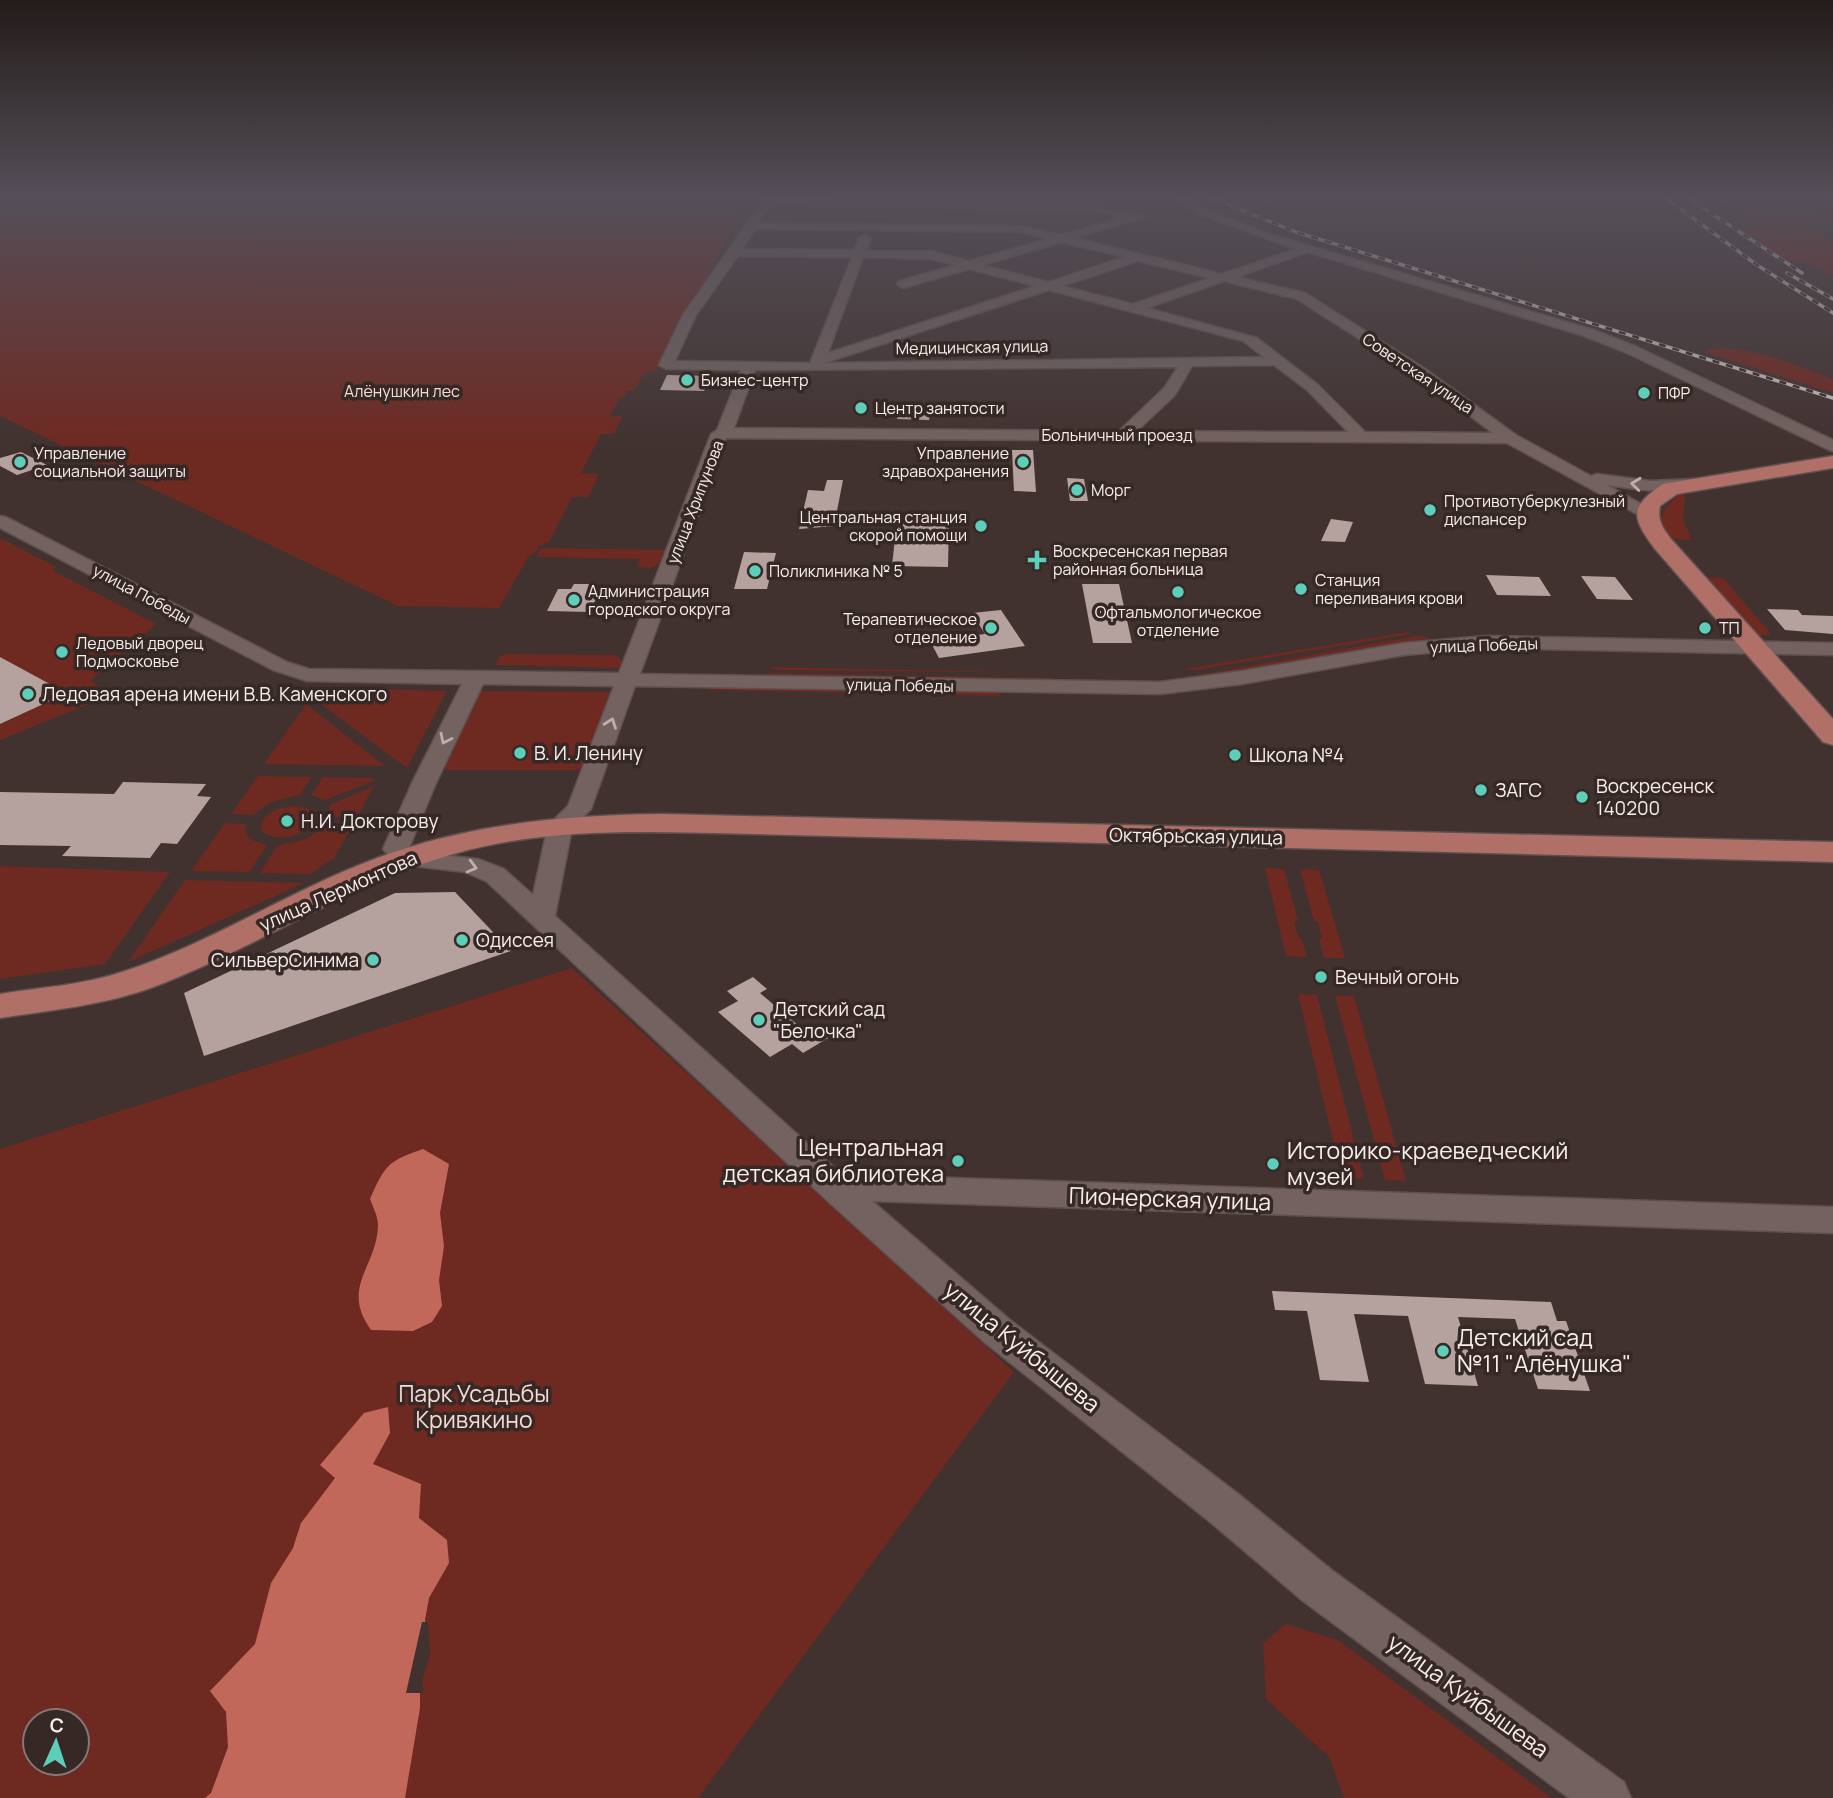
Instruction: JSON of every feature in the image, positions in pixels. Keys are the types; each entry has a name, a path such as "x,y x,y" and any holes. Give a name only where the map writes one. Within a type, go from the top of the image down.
{"main road":[{"path":"1646,514 1650,503 1662,493 1692,484 1833,462"},
{"name":"Советская улица","path":"1646,514 1656,534 1833,736"},
{"name":"Октябрьская улица","path":"560,825 698,824 1833,852"},
{"name":"улица Лермонтова","path":"0,1006 106,990 150,976 405,859 467,840 560,825"}],"street":[{"path":"666,365 690,315 716,280"},
{"path":"816,364 849,280"},
{"path":"903,284 917,280"},
{"path":"1028,280 1248,338 1266,348 1277,360 1313,385 1361,437"},
{"path":"816,364 1065,280"},
{"path":"1105,317 1215,280"},
{"name":"Советская улица","path":"1236,280 1301,296 1419,370 1510,438 1646,514"},
{"path":"1411,280 1589,333 1632,350 1833,446"},
{"name":"Медицинская улица","path":"666,365 1277,360"},
{"path":"1124,435 1174,386 1182,376 1186,362"},
{"name":"улица Хрипунова","path":"560,825 579,809 719,434 724,433 750,366"},
{"name":"Больничный проезд","path":"724,433 1510,438"},
{"name":"Советская улица","path":"1580,475 1634,485 1692,484"},
{"name":"улица Победы","path":"0,521 296,673 320,676 1160,688 1222,682 1445,644 1486,642 1833,649"},
{"path":"405,859 396,849 424,783 475,678"},
{"path":"541,920 560,825"},
{"name":"улица Куйбышева","path":"405,859 452,862 480,868 495,875 844,1196 996,1331 1223,1507 1318,1586 1608,1798"},
{"name":"Пионерская улица","path":"844,1196 862,1188 1833,1220"}],"green space":[{"name":"Алёнушкин лес","path":"0,280 705,280 657,371 644,373 634,391 628,391 619,399 610,416 623,416 614,434 601,434 581,473 599,474 588,497 572,497 549,542 539,546 536,552 528,557 499,608 398,606 0,416 0,377 3,376 0,375"},
{"path":"1711,349 1743,350 1789,362 1833,379 1833,393 1704,352"},
{"path":"1679,493 1685,496 1683,519 1692,540 1670,539 1660,523 1664,511"},
{"name":"Ледовый дворец Подмосковье","path":"0,538 56,567 52,570 156,624 91,680 98,687 91,703 0,740"},
{"path":"541,548 665,550 659,564 652,568 637,567 640,559 536,557"},
{"path":"1705,577 1723,578 1772,635 1753,635"},
{"path":"1408,632 1411,634 1196,670 1184,669"},
{"path":"1418,636 1432,638 1215,676 1198,675"},
{"path":"616,655 623,662 621,668 495,665 500,656"},
{"path":"766,667 1061,673 778,670"},
{"path":"765,675 1051,678 1053,680"},
{"path":"317,687 447,691 407,768 310,696"},
{"path":"715,687 994,691 1001,696 708,690"},
{"path":"480,691 613,692 589,759 581,770 443,770"},
{"path":"306,704 385,766 264,764"},
{"path":"258,776 312,777 300,795 271,802 253,815 231,814"},
{"path":"323,777 372,778 374,781 325,800 311,795"},
{"path":"374,786 357,817 331,817 329,805"},
{"path":"292,806 315,810 317,820 306,830 290,837 275,837 261,830 263,819 267,815"},
{"path":"225,823 247,824 245,830 249,839 267,845 249,872 191,871"},
{"path":"325,827 351,828 334,858 310,874 260,873 277,846 306,839"},
{"path":"0,866 170,872 105,964 0,979"},
{"path":"1265,868 1284,869 1298,921 1294,922 1307,957 1286,956"},
{"path":"1300,869 1319,870 1345,958 1324,958 1318,922 1314,921"},
{"path":"185,880 304,883 128,962"},
{"name":"Парк Усадьбы Кривякино","path":"572,968 1014,1372 698,1798 0,1798 0,1149"},
{"path":"1298,994 1317,995 1364,1179 1342,1178"},
{"path":"1335,996 1354,996 1406,1181 1385,1180"},
{"path":"1286,1624 1338,1640 1552,1798 1344,1798 1329,1757 1266,1699 1263,1643"}],"shaded area":[{"path":"423,1149 449,1164 440,1213 444,1246 439,1280 442,1306 432,1322 413,1331 371,1330 362,1315 359,1301 362,1277 376,1240 378,1225 370,1199 389,1166 402,1157"},
{"path":"388,1407 390,1433 373,1464 421,1484 419,1518 447,1540 449,1563 429,1598 425,1620 426,1656 420,1677 420,1708 405,1798 205,1798 211,1793 228,1747 226,1712 210,1691 255,1644 271,1583 293,1548 301,1523 335,1478 320,1465 364,1413"}],"pier":[{"path":"422,1622 428,1622 430,1656 423,1677 423,1693 406,1693"}],"building":[{"name":"Бизнес-центр","path":"667,375 711,376 704,391 660,390"},
{"path":"899,404 931,404 929,420 897,419"},
{"path":"1012,450 1033,450 1036,492 1014,491"},
{"name":"Управление социальной защиты","path":"21,452 47,465 17,475 0,466 0,458"},
{"name":"Морг","path":"1067,478 1084,479 1088,501 1070,501"},
{"path":"827,480 843,480 834,526 799,529 808,490 824,491"},
{"path":"897,519 949,520 948,567 892,566"},
{"path":"1331,519 1353,522 1345,542 1321,541"},
{"name":"Поликлиника № 5","path":"744,552 776,553 767,589 734,589"},
{"path":"1486,575 1539,577 1551,596 1497,595"},
{"path":"1581,576 1615,577 1633,600 1597,599"},
{"name":"Администрация городского округа","path":"574,584 591,584 588,590 600,590 590,612 547,611 558,589 571,589"},
{"path":"1082,584 1119,584 1132,643 1093,643"},
{"path":"1767,609 1798,610 1802,615 1833,616 1833,634 1785,630"},
{"name":"Терапевтическое отделение","path":"1001,610 1025,646 939,658 930,641 985,634 972,613"},
{"name":"Ледовая арена имени В.В. Каменского","path":"0,657 59,689 52,700 0,724"},
{"path":"123,782 206,784 197,796 211,797 177,844 161,843 150,858 62,856 71,846 0,845 0,792 114,794"},
{"path":"455,892 511,951 204,1056 184,993 395,893"},
{"name":"Детский сад \"Белочка\"","path":"753,977 767,989 760,993 806,1032 814,1027 828,1038 803,1053 792,1044 770,1057 718,1012 738,1001 727,991"},
{"name":"Детский сад №11 \"Алёнушка\"","path":"1272,1291 1551,1302 1557,1321 1566,1321 1590,1391 1538,1389 1515,1319 1458,1317 1478,1386 1425,1384 1408,1316 1354,1314 1369,1382 1320,1380 1307,1311 1275,1310"}],"railway":[{"path":"1451,280 1833,398"},
{"path":"1781,280 1833,313"},
{"path":"1799,280 1833,299"}],"place":[{"name":"Бизнес-центр","path":"687,380"},
{"name":"ПФР","path":"1644,393"},
{"name":"Центр занятости","path":"861,408"},
{"name":"Управление социальной защиты","path":"20,462"},
{"name":"Управление здравохранения","path":"1023,462"},
{"name":"Морг","path":"1077,490"},
{"name":"Противотуберкулезный диспансер","path":"1430,510"},
{"name":"Центральная станция скорой помощи","path":"981,526"},
{"name":"Воскресенская первая районная больница","path":"1037,560"},
{"name":"Поликлиника № 5","path":"755,571"},
{"name":"Станция переливания крови","path":"1301,589"},
{"name":"Офтальмологическое отделение","path":"1178,592"},
{"name":"Администрация городского округа","path":"574,600"},
{"name":"Терапевтическое отделение","path":"991,628"},
{"name":"ТП","path":"1705,628"},
{"name":"Ледовый дворец Подмосковье","path":"62,652"},
{"name":"Ледовая арена имени В.В. Каменского","path":"28,694"},
{"name":"В. И. Ленину","path":"520,753"},
{"name":"Школа №4","path":"1235,755"},
{"name":"ЗАГС","path":"1481,790"},
{"name":"Воскресенск 140200","path":"1582,797"},
{"name":"Н.И. Докторову","path":"287,821"},
{"name":"Одиссея","path":"462,940"},
{"name":"СильверСинима","path":"373,960"},
{"name":"Вечный огонь","path":"1321,977"},
{"name":"Детский сад \"Белочка\"","path":"759,1020"},
{"name":"Центральная детская библиотека","path":"958,1161"},
{"name":"Историко-краеведческий музей","path":"1273,1164"},
{"name":"Детский сад №11 \"Алёнушка\"","path":"1443,1351"}]}
